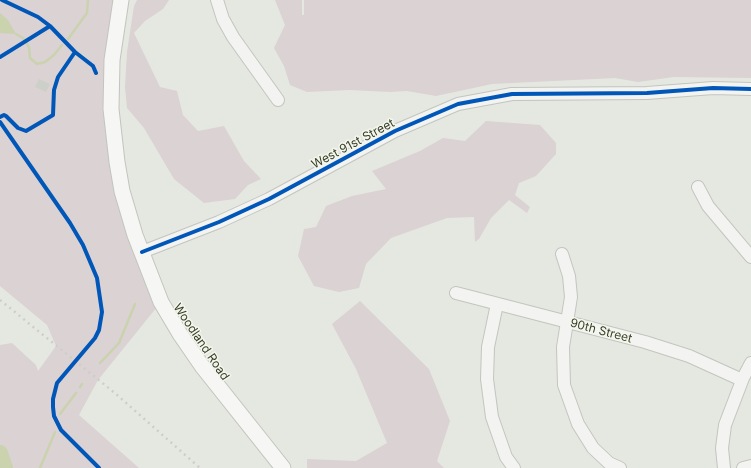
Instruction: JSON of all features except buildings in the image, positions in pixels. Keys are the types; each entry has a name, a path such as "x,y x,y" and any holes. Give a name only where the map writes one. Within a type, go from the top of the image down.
{"main road":[{"name":"Woodland Road","path":"121,0 112,60 111,109 113,136 122,191 142,252 161,302 180,334 207,372 283,468"}],"street":[{"path":"217,0 223,19 233,37 278,100"},
{"name":"West 91st Street","path":"142,252 219,222 269,199 396,131 458,104 512,94 647,94 713,88 751,89"},
{"path":"698,188 708,206 751,257"},
{"path":"562,254 569,276 571,297 563,347 564,385 578,424 593,448 609,463 620,468"},
{"name":"90th Street","path":"456,293 689,356 742,380"},
{"path":"497,304 488,347 487,379 492,417 506,457 514,468"},
{"path":"724,468 722,448 725,425 742,380 751,363"},
{"path":"743,468 751,466"}],"shaded area":[{"path":"0,0 121,0 113,136 161,302 98,380 79,415 139,468 5,468 0,453 0,345 12,343 36,365 38,371 56,346 47,325 0,286"},
{"path":"137,0 169,0 163,9 145,21 134,33 160,87 177,91 183,115 198,131 224,126 244,161 261,179 248,185 235,199 204,203 174,179 144,128 127,108 125,87 127,52 134,6"},
{"path":"275,0 302,0 302,15 304,15 304,0 751,0 751,78 674,77 638,82 615,78 492,84 436,96 407,91 390,92 349,90 307,92 290,85 284,66 274,48 285,25"},
{"path":"0,13 8,20 16,34 0,33"},
{"path":"486,121 540,125 556,143 556,154 536,176 519,183 515,195 530,207 527,213 509,200 491,218 479,239 475,242 474,217 447,218 391,238 366,264 359,288 339,292 314,286 298,256 304,229 316,227 326,206 352,196 386,189 372,171 420,151 443,138 465,141"},
{"path":"360,301 429,369 450,421 437,461 444,468 307,468 307,459 356,461 387,443 356,369 332,324"}],"waterway":[{"path":"68,39 87,13 88,0"},
{"path":"16,34 23,38 29,47 30,58 37,64 45,62 54,55 62,45"},
{"path":"100,363 119,343 135,304"},
{"path":"60,414 76,393"},
{"path":"40,468 55,432"},
{"path":"0,453 5,468"}],"railway":[{"path":"0,300 116,394 200,468"}],"cycle path":[{"path":"2,0 38,17 50,26 75,52 93,66 96,73"},
{"path":"0,57 50,26"},
{"path":"0,117 4,115 6,116 18,128 26,131 53,115 54,90 58,77 75,52"},
{"path":"142,252 219,222 269,199 395,131 458,104 512,94 647,93 713,88 751,89"},
{"path":"0,122 70,223 83,245 97,278 102,312 99,330 95,338 57,383 53,399 53,407 54,416 61,430 99,468"}]}
